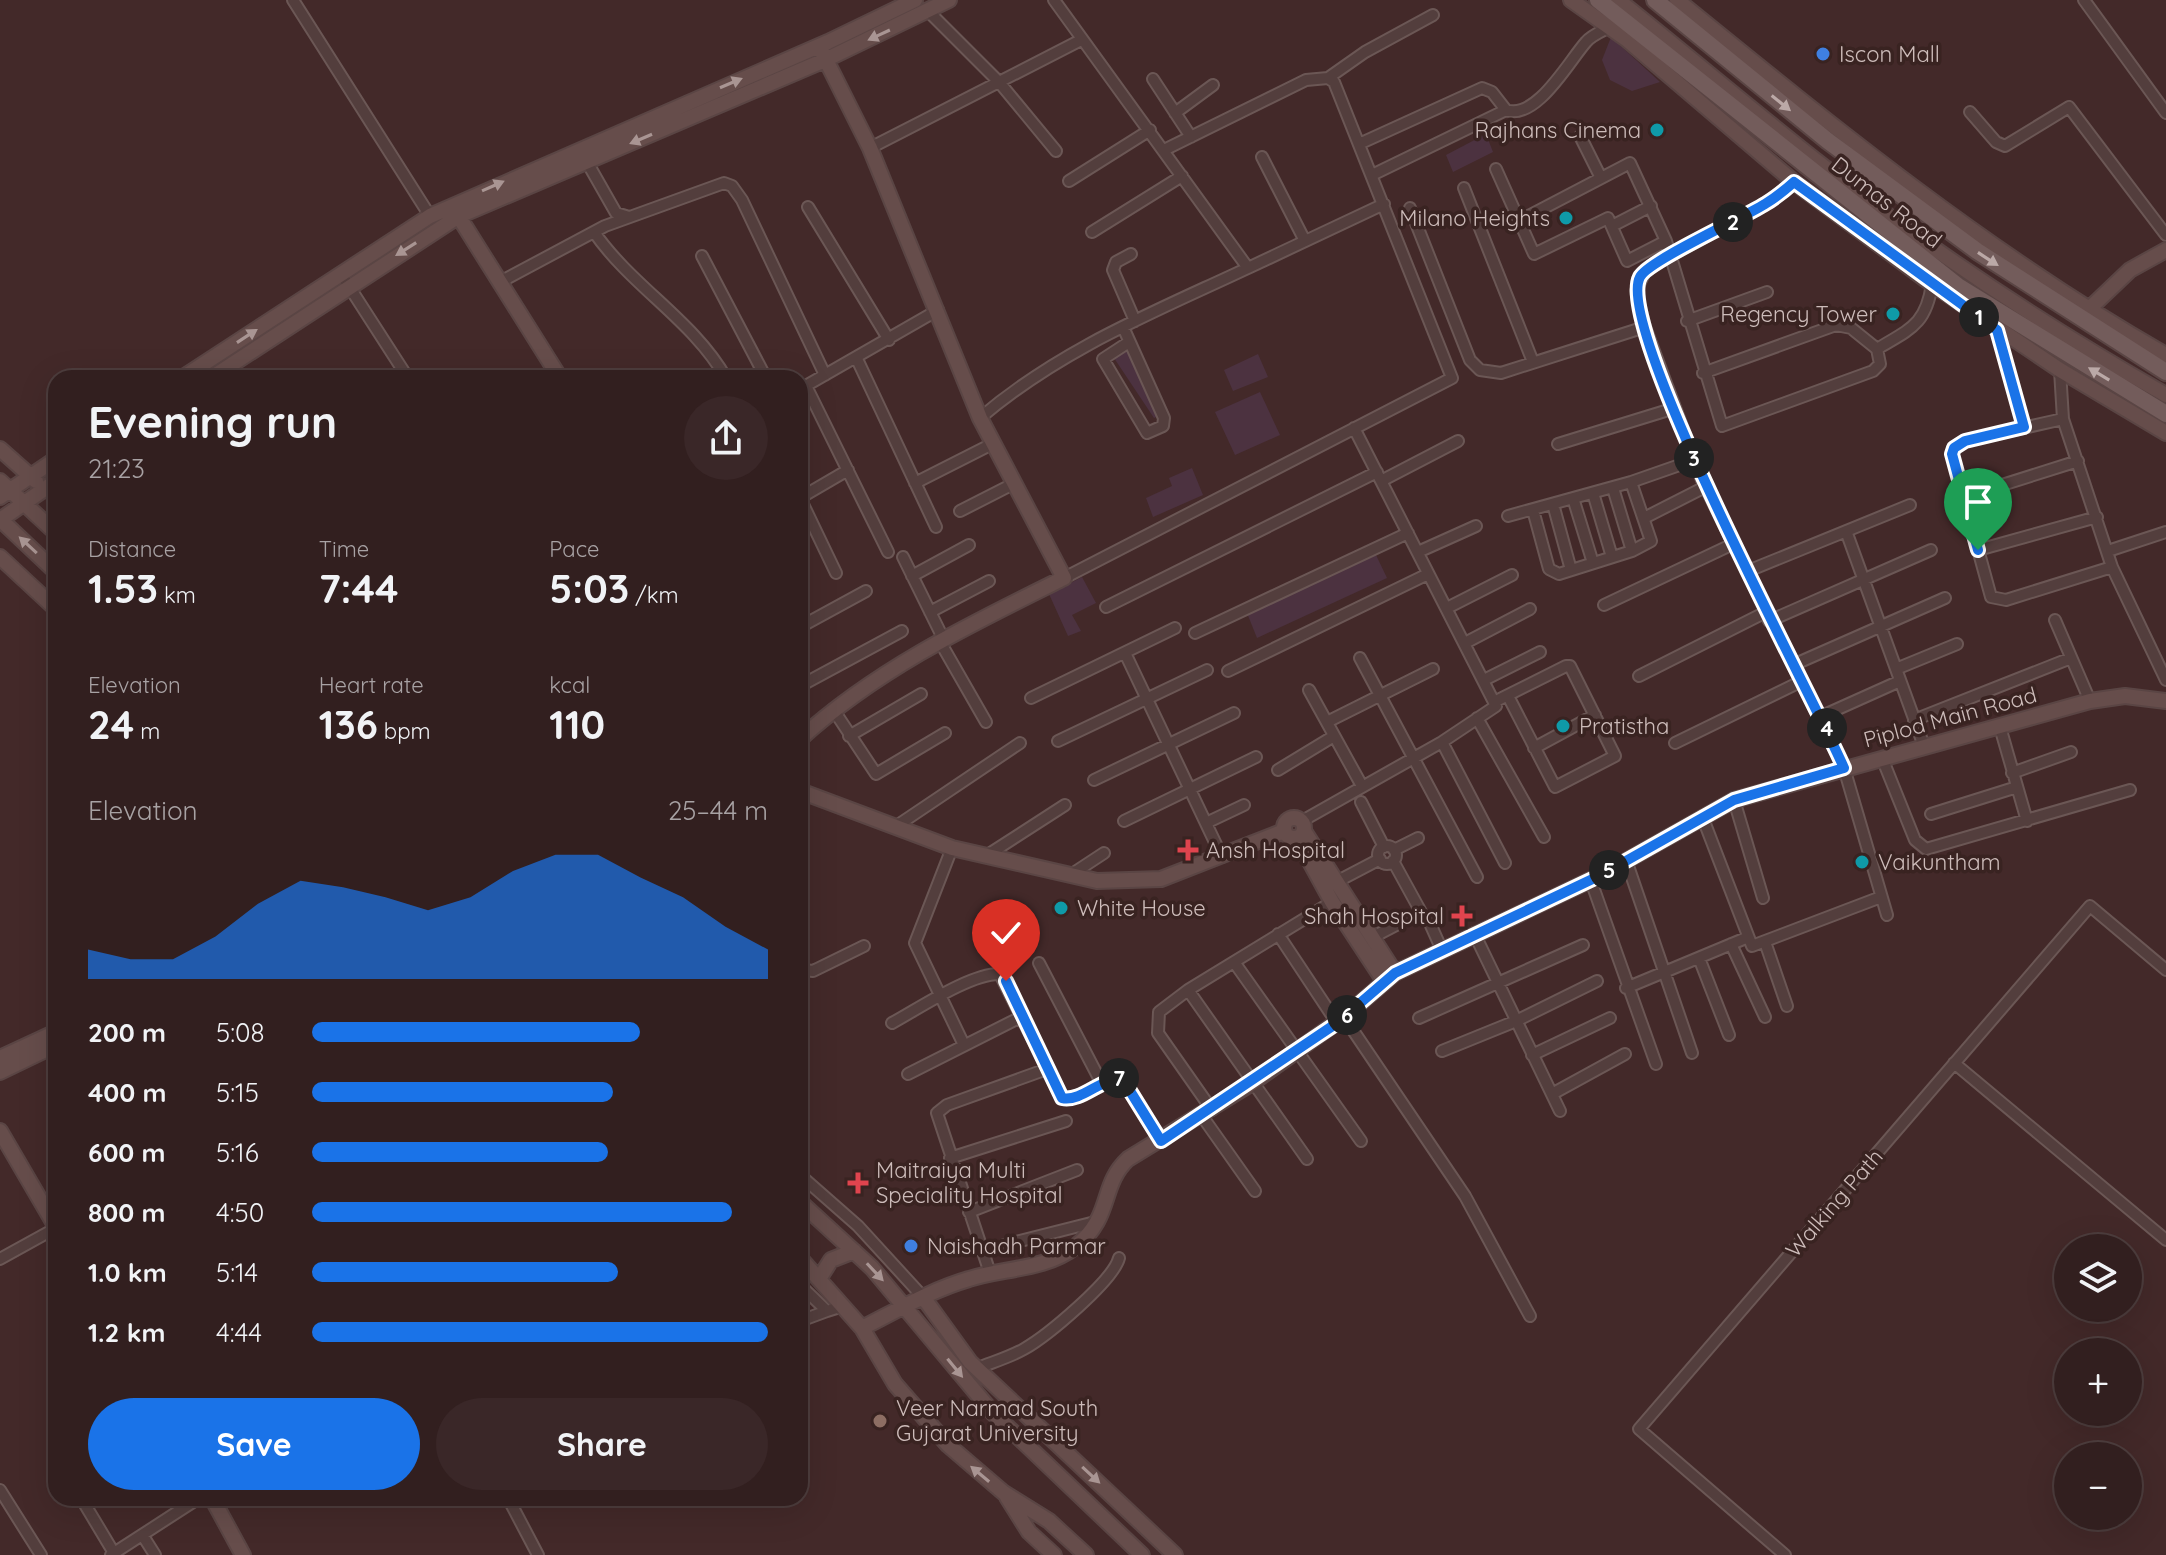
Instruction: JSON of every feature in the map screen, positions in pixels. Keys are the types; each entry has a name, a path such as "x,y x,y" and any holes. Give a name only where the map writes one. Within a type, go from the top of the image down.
{"main road":[{"name":"Dumas Road","path":"1598,0 1958,286 2166,414"},
{"name":"Dumas Road","path":"1655,0 1828,141 1977,251 2166,372"}],"street":[{"path":"293,0 430,216"},
{"path":"222,370 430,216 455,211 587,162 822,53 915,0"},
{"path":"195,370 455,211 822,53 929,12 949,0"},
{"path":"1054,0 1248,268"},
{"path":"1571,0 1626,39 1794,182 1932,284 1997,330 2166,433"},
{"path":"1618,0 1777,130 1927,244 2081,346 2166,395"},
{"path":"1633,0 1902,215 2024,302 2166,388"},
{"path":"1677,0 1867,155 2088,310 2166,355"},
{"path":"2084,0 2166,113"},
{"path":"929,12 999,82 1056,151"},
{"path":"1164,150 1306,80 1328,78 1365,52 1433,15"},
{"path":"1372,175 1506,110 1519,111 1539,99 1588,40 1608,28"},
{"path":"870,148 1081,40"},
{"path":"822,53 870,148 980,418 1064,578"},
{"path":"808,732 833,709 941,639 1452,378 1334,82 1328,78"},
{"path":"1153,79 1191,137"},
{"path":"1175,113 1213,85"},
{"path":"1359,144 1482,88 1492,92 1506,110"},
{"path":"1970,112 1996,142 2005,146 2069,107 2166,235"},
{"path":"1069,181 1150,130"},
{"path":"1580,136 1601,178"},
{"path":"1262,157 1305,241"},
{"path":"587,162 616,213 629,217"},
{"path":"1519,221 1630,163 1666,241 1703,373 1719,421 1724,426 1873,371 1880,364 1877,349 1851,328 1836,325 1703,373"},
{"path":"1496,169 1534,254 1608,218 1627,261 1666,241"},
{"path":"1092,232 1182,176"},
{"path":"1794,182 1765,204 1646,269 1636,291 1645,327 1705,487 1793,665 1822,716 1844,768 1887,915"},
{"path":"500,282 629,217 718,183 732,186 825,375"},
{"path":"1464,188 1533,362"},
{"path":"980,418 1024,380 1123,327 1384,204"},
{"path":"1612,226 1651,206"},
{"path":"808,207 889,340"},
{"path":"1410,208 1474,367 1501,373 1645,327"},
{"path":"455,211 555,370"},
{"path":"594,232 622,270 703,342 721,370"},
{"path":"2088,310 2130,270 2166,250"},
{"path":"1131,254 1116,262 1113,270 1135,321"},
{"path":"702,256 762,370"},
{"path":"345,280 403,370"},
{"path":"1877,349 1914,327 1929,305 1932,284"},
{"path":"1687,321 1767,292"},
{"path":"808,384 938,310"},
{"path":"1123,327 1165,422 1147,433 1103,359 1129,342"},
{"path":"1997,330 2024,427"},
{"path":"856,357 936,527"},
{"path":"2060,370 2063,419 2112,567 2166,680"},
{"path":"808,396 888,552"},
{"path":"1558,444 1675,408"},
{"path":"2063,419 1965,441 1954,448 1952,454 1994,601 2112,567"},
{"path":"1354,428 1496,701"},
{"path":"1106,607 1458,441"},
{"path":"915,483 994,443"},
{"path":"0,449 48,487"},
{"path":"1508,516 1613,488 1694,460"},
{"path":"1964,497 2078,461"},
{"path":"48,464 3,489 48,526"},
{"path":"808,493 848,470"},
{"path":"1533,510 1549,569 1553,574 1571,570 1632,551 1651,541 1631,482"},
{"path":"960,511 1015,483"},
{"path":"1644,518 1705,487"},
{"path":"1613,488 1632,551"},
{"path":"48,492 0,519 48,564"},
{"path":"1593,493 1612,557"},
{"path":"1573,498 1593,563"},
{"path":"1553,504 1571,570"},
{"path":"1748,571 1910,505"},
{"path":"808,515 836,573"},
{"path":"1978,550 2097,517"},
{"path":"1418,552 1476,526"},
{"path":"1846,531 1924,746"},
{"path":"2108,551 2166,532"},
{"path":"1195,633 1408,533"},
{"path":"1604,605 1733,544"},
{"path":"912,576 969,545"},
{"path":"1639,676 1768,616 1931,550"},
{"path":"0,557 48,602"},
{"path":"903,557 941,639 986,722"},
{"path":"1228,671 1428,574"},
{"path":"1447,608 1512,575"},
{"path":"930,612 989,581"},
{"path":"808,623 866,591"},
{"path":"1793,665 1945,598"},
{"path":"1465,643 1530,609"},
{"path":"2055,620 2090,701"},
{"path":"1031,698 1175,628"},
{"path":"808,682 902,631"},
{"path":"1896,669 1957,644"},
{"path":"1484,680 1540,652"},
{"path":"1125,653 1222,857"},
{"path":"1360,658 1477,877"},
{"path":"1914,720 2071,658"},
{"path":"808,794 984,857 1068,877 1126,882 1161,879 1297,830 1362,786 1492,710 1496,701 1568,665 1615,756 1558,787 1554,786 1508,696"},
{"path":"1327,722 1433,669"},
{"path":"1058,741 1207,670"},
{"path":"1675,743 1802,681"},
{"path":"1822,716 1900,681"},
{"path":"1309,690 1362,786"},
{"path":"849,736 921,694"},
{"name":"Piplod Main Road","path":"862,1328 923,1297 990,1273 1060,1257 1085,1238 1100,1220 1116,1170 1252,1083 1340,1020 1390,977 1441,948 1591,881 1734,800 2090,701 2125,696 2166,701"},
{"path":"833,709 876,774 945,733"},
{"path":"1094,780 1234,713"},
{"path":"1534,748 1595,715"},
{"path":"1477,718 1544,837"},
{"path":"2000,727 2027,821"},
{"path":"1278,770 1334,736"},
{"path":"1442,742 1505,863"},
{"path":"898,825 1020,743"},
{"path":"2012,773 2071,752"},
{"path":"1124,821 1256,757"},
{"path":"1882,758 1921,848 1932,848 2130,790"},
{"path":"1931,814 2017,787"},
{"path":"1734,800 1763,898"},
{"path":"1361,802 1421,912 1373,937"},
{"path":"984,857 1065,805"},
{"path":"1206,823 1244,805"},
{"path":"1702,816 1746,938 1752,946 1881,897"},
{"path":"1297,830 1338,881 1373,937 1390,977"},
{"path":"1297,830 1332,902 1390,977"},
{"path":"1338,881 1380,859 1385,864 1391,853 1418,838"},
{"path":"952,848 915,936 917,950 964,1045"},
{"path":"1068,877 1104,853"},
{"path":"1626,860 1662,973 1692,1053"},
{"path":"1591,881 1626,988 1656,1064"},
{"path":"1255,1191 1162,1041 1156,1026 1163,1007 1332,902"},
{"name":"Walking Path","path":"1785,1555 1639,1429 2090,906 2165,967"},
{"path":"1428,919 1441,948"},
{"path":"1474,933 1560,1111"},
{"path":"1278,934 1465,1196 1530,1316"},
{"path":"1626,988 1746,938"},
{"path":"1765,942 1787,1006"},
{"path":"1731,944 1765,1017"},
{"path":"1419,1018 1583,945"},
{"path":"808,970 813,971 864,946"},
{"path":"1699,958 1729,1035"},
{"path":"1234,962 1361,1141"},
{"path":"1039,963 1102,1084"},
{"path":"892,1023 941,996 989,975 1000,974 1065,1100 1117,1077 1126,1082 1161,1141"},
{"path":"1442,1051 1516,1021 1597,981"},
{"path":"1188,990 1307,1159"},
{"path":"908,1074 1023,1016"},
{"path":"1532,1055 1610,1018"},
{"path":"0,1058 48,1036"},
{"path":"0,1072 48,1049"},
{"path":"1552,1094 1625,1054"},
{"path":"1955,1063 2166,1240"},
{"path":"990,1273 936,1118 941,1108 1047,1069"},
{"path":"950,1158 1066,1121"},
{"path":"0,1131 48,1214"},
{"path":"969,1212 1077,1170"},
{"path":"808,1182 858,1226 923,1297 978,1368 1175,1555"},
{"path":"808,1209 854,1251 906,1307 993,1413 1142,1555"},
{"path":"1004,1245 1100,1220"},
{"path":"0,1259 48,1232"},
{"path":"819,1279 831,1260 854,1251"},
{"path":"978,1368 1034,1343 1101,1287 1117,1268 1119,1258"},
{"path":"808,1267 862,1328 895,1384 917,1412 957,1453 1004,1493 1049,1521 1086,1555"},
{"path":"808,1293 827,1311"},
{"path":"808,1318 843,1306"},
{"path":"0,1490 41,1555"},
{"path":"1004,1493 1029,1532 1054,1555"},
{"path":"85,1506 112,1554 187,1506"},
{"path":"216,1506 243,1555"},
{"path":"512,1506 538,1555"},
{"path":"143,1536 155,1555"}],"shaded area":[{"path":"1611,37 1660,82 1632,91 1610,80 1602,60"},
{"path":"1486,134 1493,152 1453,172 1446,155"},
{"path":"1130,350 1165,413 1154,418 1114,358"},
{"path":"1258,354 1268,377 1233,391 1224,370"},
{"path":"1260,392 1280,435 1235,455 1215,412"},
{"path":"1192,468 1203,495 1153,517 1146,498 1172,486 1169,478"},
{"path":"1376,555 1387,578 1257,638 1247,613"},
{"path":"1082,577 1096,603 1072,615 1081,631 1068,636 1049,594"}],"place":[{"name":"Iscon Mall","path":"1823,54"},
{"name":"Rajhans Cinema","path":"1657,130"},
{"name":"Milano Heights","path":"1566,218"},
{"name":"Regency Tower","path":"1893,314"},
{"name":"Pratistha","path":"1563,726"},
{"name":"Ansh Hospital","path":"1188,850"},
{"name":"Vaikuntham","path":"1862,862"},
{"name":"White House","path":"1061,908"},
{"name":"Shah Hospital","path":"1462,916"},
{"name":"Maitraiya Multi Speciality Hospital","path":"858,1183"},
{"name":"Naishadh Parmar","path":"911,1246"},
{"name":"Veer Narmad South Gujarat University","path":"880,1421"}],"route":[{"path":"1006,981 1062,1098 1071,1099 1112,1079 1122,1078 1161,1141 1212,1110 1337,1023 1395,973 1441,948 1601,875 1734,800 1844,768 1822,716 1769,621 1748,571 1702,480 1645,327 1636,291 1646,269 1765,204 1794,182 1997,330 2024,427 1965,441 1954,448 1952,454 1978,550"}]}
